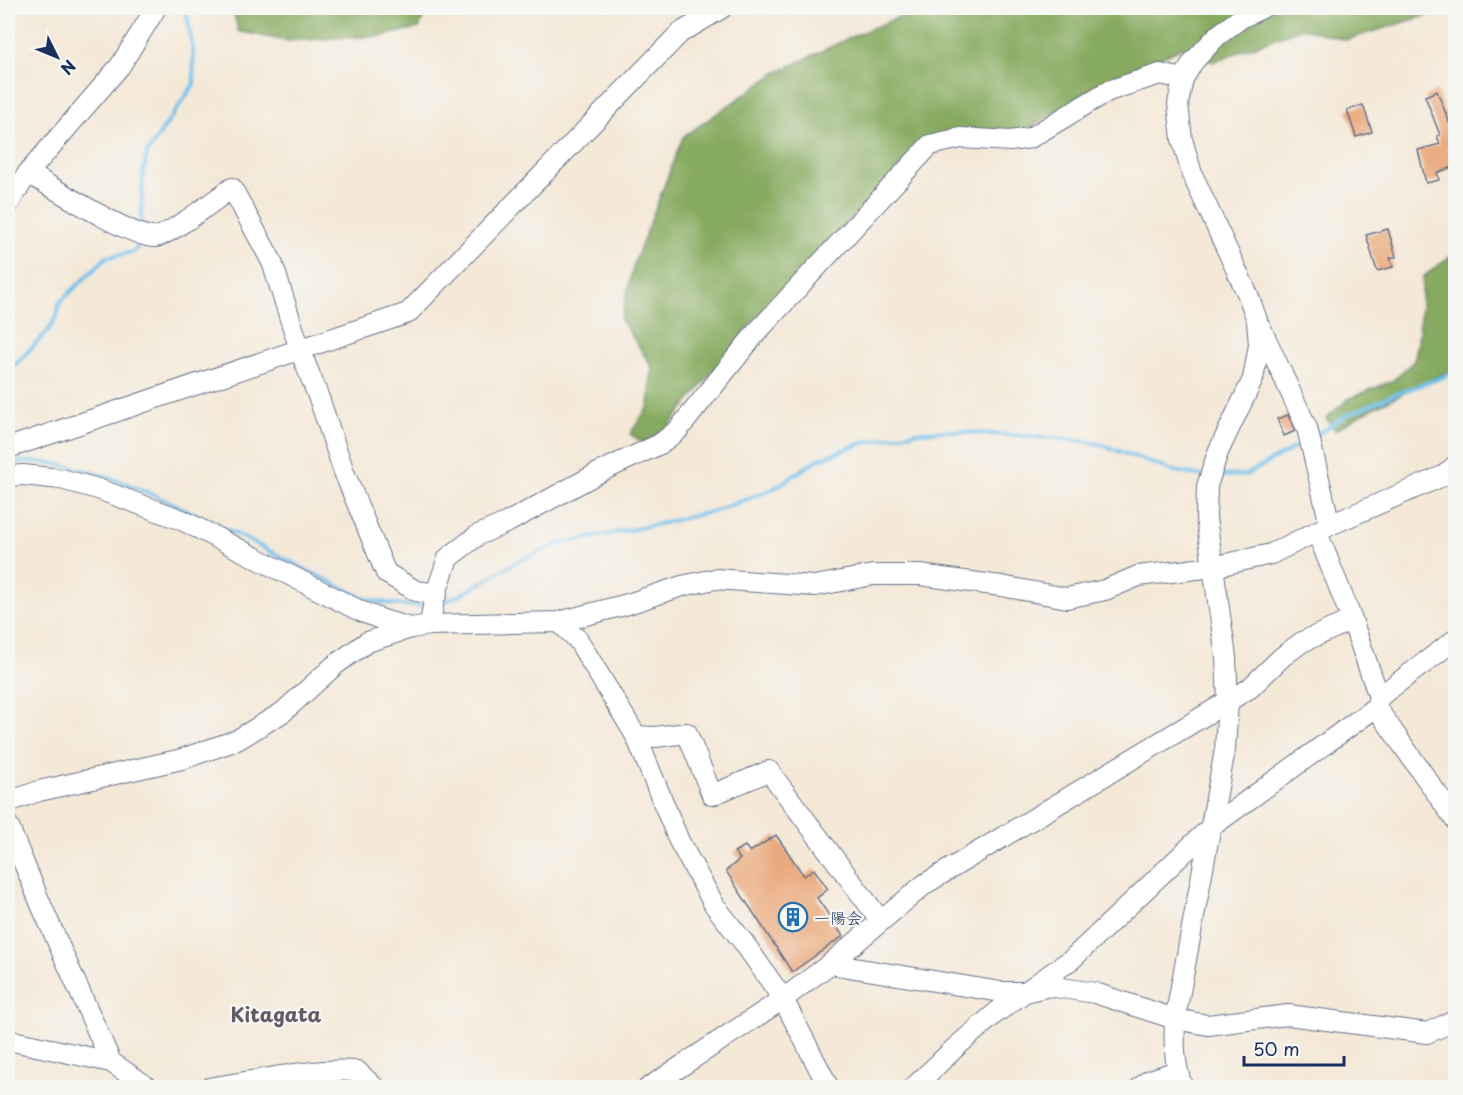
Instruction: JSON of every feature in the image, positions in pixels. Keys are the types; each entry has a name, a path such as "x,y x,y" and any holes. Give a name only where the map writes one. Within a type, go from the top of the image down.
{"street":[{"path":"8,204 28,173 120,66 156,8"},
{"path":"8,448 408,313 680,33 722,8"},
{"path":"1262,8 1241,18 1217,36 1193,62 1183,79 1179,104 1182,139 1192,174 1307,428 1324,529 1377,702 1455,821"},
{"path":"8,802 39,791 182,759 237,740 283,712 335,664 367,642 429,611 448,558 478,535 660,444 678,430 756,333 930,145 961,138 1010,141 1030,138 1108,91 1160,74 1183,79"},
{"path":"28,173 132,232 156,237 173,229 232,188 272,262 300,350 344,472 386,573 416,591 429,611"},
{"path":"1140,1088 1148,1082 1180,1079 1174,1045 1174,1019 1225,750 1228,701 1226,657 1206,518 1210,477 1253,379 1259,345 1257,320"},
{"path":"8,476 23,475 61,479 98,489 183,520 360,611 383,620 429,611 559,622 628,604 681,586 715,579 814,586 873,575 920,575 1067,598 1105,590 1138,576 1212,567 1271,554 1445,475 1455,465"},
{"path":"648,1088 783,999 830,964 925,884 1250,688 1282,657 1302,642 1352,620"},
{"path":"559,622 578,640 636,736 679,840 715,906 783,999 829,1088"},
{"path":"913,1088 956,1047 1025,992 1072,959 1211,827 1377,702 1455,639"},
{"path":"636,736 655,737 687,733 712,795 769,771 880,920"},
{"path":"8,825 111,1062"},
{"path":"830,964 1001,992 1025,992 1049,986 1095,993 1174,1019 1208,1025 1288,1015 1427,1033 1455,1020"},
{"path":"8,1040 111,1062 149,1088"},
{"path":"209,1088 279,1075 336,1070 357,1071 375,1088"}],"green space":[{"path":"242,8 427,8 419,28 381,36 286,41 238,31 234,13"},
{"path":"921,8 1451,8 1346,40 1302,28 1213,62 1183,47 1109,80 1019,134 948,130 915,153 754,320 667,429 644,443 630,434 649,406 652,367 621,319 634,264 683,137 774,74 853,36"},
{"path":"1455,253 1455,368 1369,410 1335,430 1326,418 1348,399 1392,381 1414,361 1418,343 1423,277"}],"building":[{"path":"1437,91 1455,137 1455,166 1437,173 1439,180 1426,183 1418,150 1440,144 1437,136 1440,135 1425,96"},
{"path":"1363,105 1372,132 1356,137 1347,110"},
{"path":"1388,229 1396,257 1390,258 1393,267 1377,271 1366,235"},
{"path":"1288,415 1295,431 1284,436 1277,419"},
{"name":"一陽会","path":"776,835 804,876 814,869 828,889 817,898 843,936 792,972 726,871 740,859 734,852 745,846 750,852"}],"waterway":[{"path":"141,223 143,173 147,153 194,84 193,52 186,8"},
{"path":"8,372 48,331 57,316 60,302 107,257 134,252 139,244"},
{"path":"1315,436 1345,416 1395,394 1449,375 1456,367"},
{"path":"439,604 462,594 520,560 559,544 718,510 773,489 817,460 863,443 917,432 947,431 1068,439 1099,444 1174,471 1204,476"},
{"path":"1217,476 1246,475 1303,443"},
{"path":"8,463 36,462 67,466 99,474 194,513 363,598 396,605 428,605"}],"place":[{"name":"一陽会","path":"793,917"}],"district":[{"name":"Kitagata","path":"276,1014"}]}
